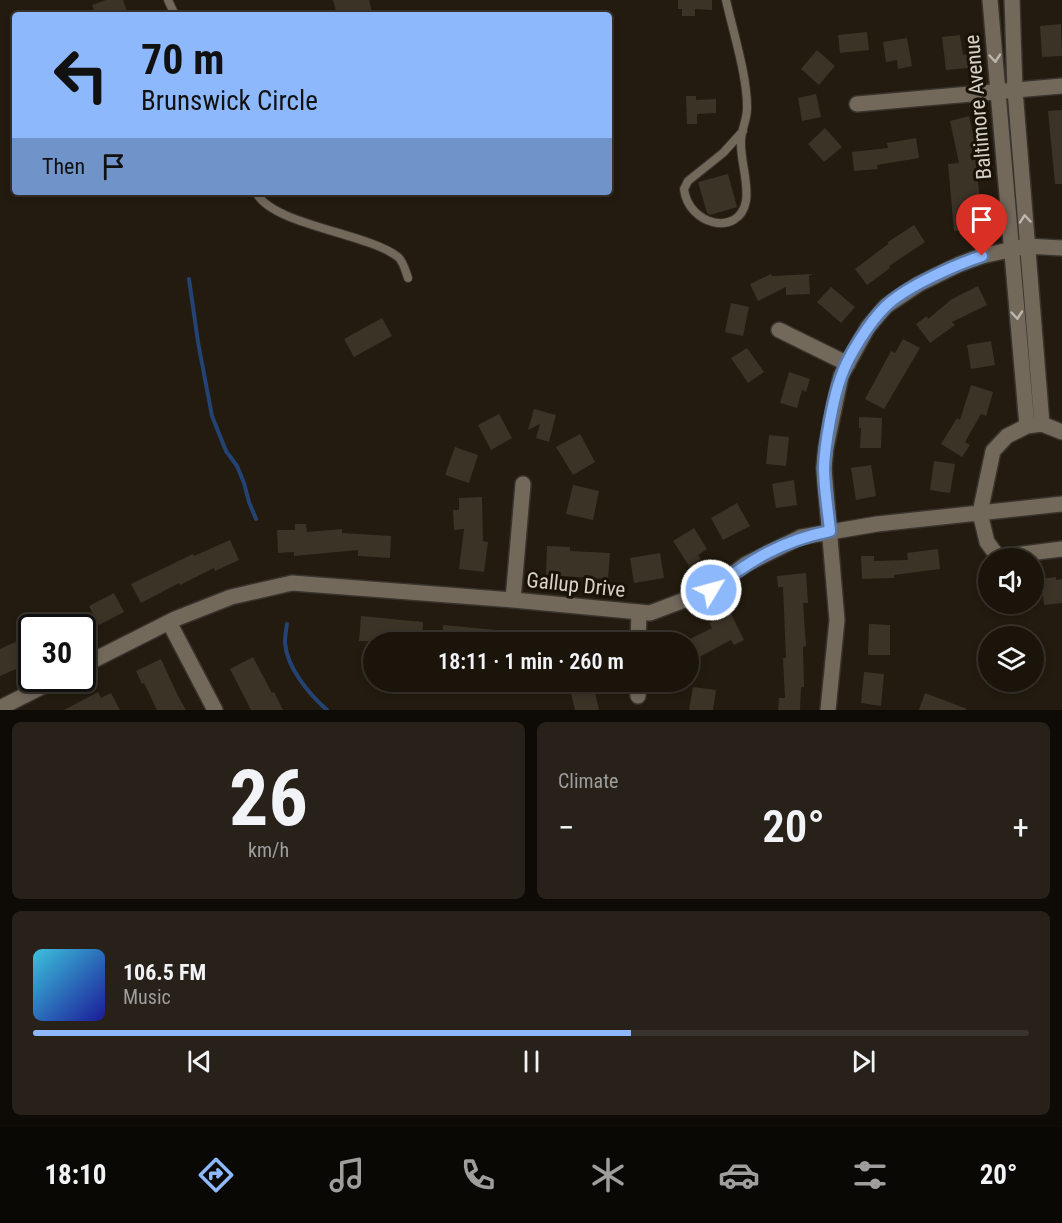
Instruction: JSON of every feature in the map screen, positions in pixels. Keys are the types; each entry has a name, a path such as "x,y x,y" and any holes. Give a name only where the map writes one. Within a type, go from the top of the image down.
{"street":[{"name":"Baltimore Avenue","path":"990,0 1012,250 1034,425"},
{"name":"Baltimore Avenue","path":"1012,0 1015,90 1028,246 1034,425"},
{"path":"857,104 1062,86"},
{"path":"828,710 837,620 824,468 825,448 841,376 868,327 886,306 919,284 982,256 1028,246 1062,248"},
{"path":"779,330 848,364"},
{"path":"1062,432 1034,425 1007,436 993,451 980,513 987,542 998,557 1062,549"},
{"path":"513,600 523,484"},
{"name":"Gallup Drive","path":"96,659 169,622 231,597 292,583 650,613 711,590 746,564 801,537 830,531 1062,504"},
{"path":"639,612 639,632"},
{"path":"169,622 215,710"},
{"path":"0,708 31,692"}],"lane":[{"path":"726,0 748,110 741,141 746,199 743,211 731,221 709,222 699,217 688,206 684,189 688,181 723,153 743,131"},
{"path":"258,195 286,216 367,242 399,258 408,278"}],"building":[{"path":"106,0 123,0 127,12 95,12 92,5"},
{"path":"333,0 369,0 372,12 336,12"},
{"path":"678,0 712,0 712,10 695,9 695,16 682,16 682,9 678,9"},
{"path":"1061,24 1062,56 1042,57 1040,26"},
{"path":"867,32 869,50 840,53 838,35"},
{"path":"960,35 963,55 967,54 968,68 946,70 942,37"},
{"path":"907,38 912,66 898,69 897,60 886,62 883,42"},
{"path":"817,50 835,66 819,85 801,69"},
{"path":"816,94 821,117 802,121 798,98"},
{"path":"686,96 696,96 696,100 716,99 716,113 697,114 697,124 687,124"},
{"path":"1062,110 1062,184 1055,184 1048,111"},
{"path":"969,116 976,147 974,147 982,217 973,218 974,228 954,231 948,164 959,163 950,121"},
{"path":"825,128 842,147 824,162 808,144"},
{"path":"916,138 919,158 877,165 878,169 854,171 852,152 888,148 887,143"},
{"path":"728,174 737,207 710,215 707,213 698,182"},
{"path":"914,225 925,242 889,266 890,268 867,285 855,269 888,242"},
{"path":"771,274 772,276 813,274 809,276 810,294 786,295 786,287 758,301 750,284"},
{"path":"978,286 987,305 952,322 955,325 930,343 916,324 927,316 928,319 952,299"},
{"path":"831,287 855,307 841,323 817,302"},
{"path":"731,303 749,307 743,336 725,332"},
{"path":"382,318 392,336 354,357 344,339"},
{"path":"903,339 920,348 884,409 865,399 891,351 895,353"},
{"path":"991,341 995,365 971,369 967,345"},
{"path":"747,348 764,372 748,383 731,358"},
{"path":"789,372 810,379 806,392 802,390 797,408 780,403"},
{"path":"971,385 993,392 986,416 981,414 965,442 970,445 962,457 941,444 957,418 960,420"},
{"path":"534,409 556,415 549,442 536,438 540,424 528,430"},
{"path":"499,414 512,438 491,450 478,425"},
{"path":"859,417 882,418 881,448 860,448"},
{"path":"580,434 595,462 573,475 556,447"},
{"path":"769,435 789,437 786,466 766,464"},
{"path":"455,447 478,455 469,483 445,475"},
{"path":"934,461 955,464 950,493 930,490"},
{"path":"871,465 876,496 856,500 851,468"},
{"path":"794,480 797,505 776,508 772,484"},
{"path":"573,485 599,491 593,520 566,514"},
{"path":"482,497 483,541 488,542 484,572 459,569 464,529 454,530 453,510 459,510 459,498"},
{"path":"737,503 750,526 723,540 711,518"},
{"path":"295,524 306,524 307,532 342,529 342,533 391,536 390,558 358,556 358,550 294,556 294,552 278,553 277,530 295,530"},
{"path":"694,528 707,549 698,555 701,559 689,566 673,541"},
{"path":"230,540 239,560 215,571 214,568 180,585 179,583 141,603 131,584 193,554 194,556"},
{"path":"547,546 570,547 570,551 610,553 608,579 546,575"},
{"path":"938,549 940,569 894,575 894,578 862,579 861,556 874,556 874,561 908,560 907,553"},
{"path":"660,553 664,578 634,583 630,558"},
{"path":"806,573 808,603 803,603 806,646 803,647 804,687 801,687 800,710 778,710 779,698 785,698 783,658 786,658 783,587 778,587 777,576"},
{"path":"1056,577 1056,580 1062,579 1062,603 1044,605 1044,579"},
{"path":"114,593 124,612 99,625 96,614 93,614 89,606"},
{"path":"730,612 744,640 734,645 731,640 699,657 699,634 712,628 709,623"},
{"path":"361,616 423,622 422,632 363,632 363,641 359,641"},
{"path":"869,624 890,625 890,655 868,655"},
{"path":"443,625 519,632 443,632"},
{"path":"18,641 18,668 0,676 0,649"},
{"path":"253,657 283,710 251,710 230,669"},
{"path":"161,659 186,710 157,710 144,683 142,684 136,671"},
{"path":"864,672 884,674 881,706 861,703"},
{"path":"699,688 716,690 713,710 689,710 692,692 699,692"},
{"path":"98,692 101,698 111,693 120,710 64,710"},
{"path":"571,692 595,692 599,710 575,710"},
{"path":"925,693 967,709 919,710"}],"waterway":[{"path":"189,279 212,416 226,451 237,466 256,519"},
{"path":"287,624 285,643 294,671 306,688 327,710"}],"route":[{"path":"711,590 746,564 769,552 801,537 830,531 824,468 825,448 841,376 868,327 886,306 919,284 982,256"}]}
